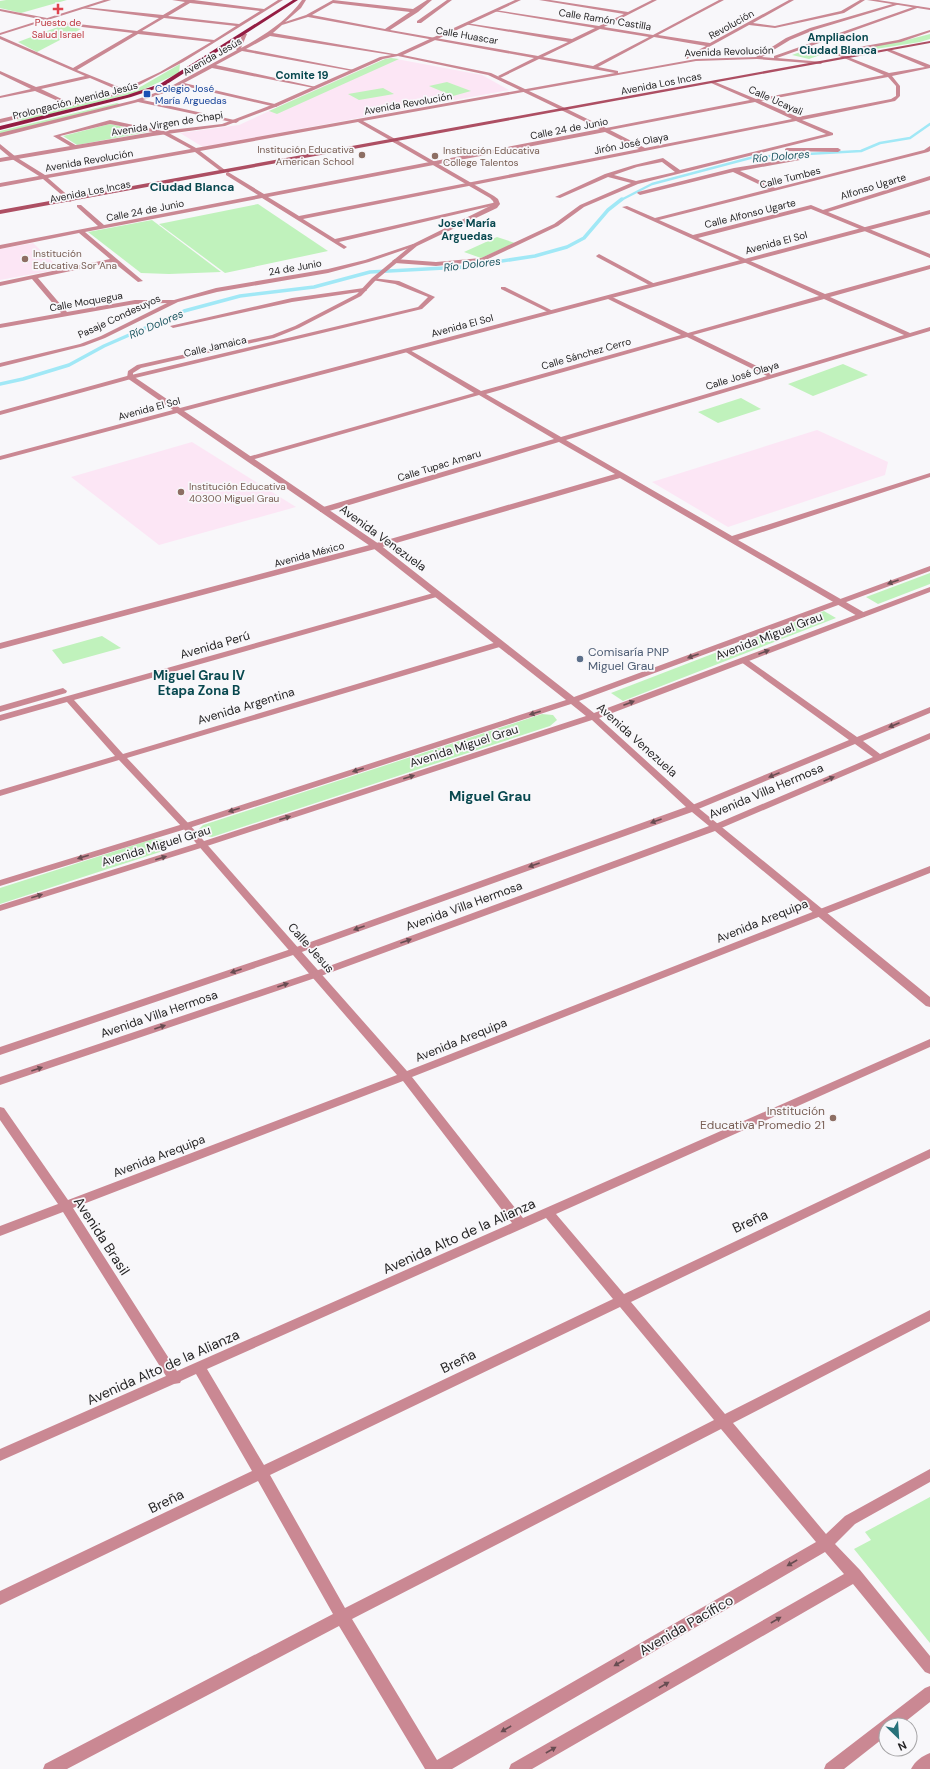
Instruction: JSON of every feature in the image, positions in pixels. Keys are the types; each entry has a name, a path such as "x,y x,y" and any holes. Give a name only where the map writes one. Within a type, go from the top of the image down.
{"main road":[{"name":"Prolongación Avenida Jesús","path":"0,128 129,96 162,85 245,34 296,0"},
{"name":"Avenida Los Incas","path":"0,212 393,144 395,141 930,42"},
{"name":"Avenida Los Incas","path":"0,217 225,173"}],"street":[{"path":"0,34 109,0"},
{"path":"174,0 264,10"},
{"path":"0,122 124,91 139,85 189,57 280,0"},
{"name":"Avenida Jesús","path":"0,136 137,101 168,90 271,32 298,8 304,0"},
{"path":"384,31 416,11 430,0"},
{"path":"419,22 450,0"},
{"path":"398,55 519,0"},
{"path":"541,0 629,13"},
{"path":"500,77 655,0"},
{"path":"588,71 722,0"},
{"name":"Revolución","path":"679,62 792,0"},
{"path":"749,24 775,27 842,12 863,0"},
{"path":"869,0 930,9"},
{"path":"893,0 930,6"},
{"path":"73,70 190,1"},
{"path":"281,24 308,16 334,1 416,11"},
{"path":"757,58 788,39 812,29 898,4"},
{"path":"772,58 918,7"},
{"path":"83,8 239,25"},
{"path":"0,10 42,20 136,33 215,41"},
{"name":"Calle Ramón Castilla","path":"495,11 711,45"},
{"name":"Calle Huascar","path":"308,16 384,31 541,57 624,73"},
{"path":"466,24 573,41"},
{"path":"889,76 839,55 850,50 898,41 930,31"},
{"name":"Avenida Virgen de Chapi","path":"271,32 398,55 500,77 662,158"},
{"path":"0,34 73,70 124,91"},
{"path":"245,34 238,48 241,50 352,70"},
{"path":"889,50 929,65"},
{"name":"Avenida Virgen de Chapi","path":"0,160 165,133 213,127 236,121 276,105 352,70 382,58 398,55"},
{"path":"183,73 182,69 189,57"},
{"name":"Avenida Revolución","path":"0,185 527,91 679,62 696,60 772,58 822,63"},
{"name":"Calle 24 de Junio","path":"0,247 889,76 929,65"},
{"path":"212,66 314,87"},
{"path":"0,72 70,105"},
{"path":"564,84 582,74"},
{"name":"Jirón José Olaya","path":"298,218 893,100 898,96 898,86 889,76"},
{"path":"0,97 89,77"},
{"name":"Calle Ucayali","path":"713,82 831,134 773,149"},
{"path":"181,84 276,105"},
{"path":"137,101 236,121"},
{"path":"0,115 20,123"},
{"path":"359,121 434,163 497,203"},
{"path":"75,147 56,136 110,122 165,133 196,150 225,173 344,247"},
{"path":"0,146 14,158 44,177 70,200"},
{"name":"Calle Tumbes","path":"654,220 887,162 926,151 930,148"},
{"path":"393,263 436,264 482,260 556,225 582,206 636,183 773,149 838,150"},
{"path":"640,193 734,170 800,158"},
{"path":"558,197 607,175 632,166 663,160 679,172"},
{"path":"734,170 776,190"},
{"path":"607,175 636,183"},
{"name":"Alfonso Ugarte","path":"822,212 930,178"},
{"path":"334,241 497,203"},
{"path":"129,377 130,372 139,366 274,336 326,314 364,290 415,245 472,219 495,207 497,203"},
{"path":"79,206 104,228"},
{"path":"625,206 910,335"},
{"name":"Calle Alfonso Ugarte","path":"692,237 811,207 822,212"},
{"path":"822,212 930,256"},
{"name":"Avenida El Sol","path":"0,458 930,212"},
{"path":"81,232 140,281"},
{"name":"24 de Junio","path":"176,301 216,290 328,271 366,261 415,245"},
{"path":"599,256 653,285"},
{"path":"0,284 113,260"},
{"name":"Calle Sánchez Cerro","path":"248,458 930,267"},
{"path":"34,277 66,315"},
{"name":"Calle Jamaica","path":"0,414 129,377 420,308 432,297 400,282 376,278"},
{"path":"503,288 552,312"},
{"path":"173,326 298,298 328,293 364,290"},
{"path":"608,297 773,376"},
{"name":"Calle Moquegua","path":"0,326 135,302 176,301"},
{"name":"Pasaje Condesuyos","path":"0,365 82,346 176,301"},
{"name":"Calle José Olaya","path":"560,440 930,330"},
{"path":"406,350 862,615"},
{"name":"Avenida Venezuela","path":"129,377 376,546 593,717 693,808 930,1003"},
{"name":"Calle Tupac Amaru","path":"323,510 560,440"},
{"name":"Avenida México","path":"0,646 376,546 621,475"},
{"path":"732,539 930,475"},
{"name":"Avenida Miguel Grau","path":"0,883 186,826 572,701 930,568"},
{"name":"Avenida Miguel Grau","path":"0,908 202,845 593,717 930,589"},
{"name":"Avenida Perú","path":"0,718 437,594"},
{"name":"Avenida Argentina","path":"0,793 500,644"},
{"path":"744,660 880,758"},
{"path":"0,709 63,691"},
{"name":"Calle Jesus","path":"70,699 120,756 186,826 405,1076 521,1225"},
{"name":"Avenida Villa Hermosa","path":"0,1051 295,951 693,808 930,710"},
{"name":"Avenida Villa Hermosa","path":"0,1081 317,974 716,827 930,736"},
{"name":"Avenida Arequipa","path":"0,1231 405,1076 930,868"},
{"name":"Avenida Alto de la Alianza","path":"0,1455 175,1379 930,1043"},
{"name":"Avenida Brasil","path":"0,1111 65,1205 175,1379"},
{"name":"Breña","path":"0,1598 930,1153"},
{"path":"548,1212 826,1544 855,1575 930,1667"},
{"path":"51,1769 342,1617 930,1315"},
{"path":"199,1368 261,1473 342,1617 435,1769"},
{"name":"Avenida Pacífico","path":"435,1769 826,1544 850,1520 930,1475"},
{"path":"517,1769 855,1575"},
{"path":"899,1717 930,1692"},
{"path":"832,1769 878,1733"},
{"path":"919,1769 930,1760"}],"shaded area":[{"path":"391,58 482,75 509,90 203,147 180,133 239,125 330,83 385,59"},
{"name":"Institución Educativa Sor Ana","path":"33,243 60,269 0,280 0,249"},
{"path":"817,430 888,462 885,475 728,527 652,482"},
{"name":"Institución Educativa 40300 Miguel Grau","path":"192,442 296,507 159,545 71,477"}],"green space":[{"path":"67,0 21,13 0,8 0,1"},
{"path":"63,25 81,29 37,52 18,42"},
{"path":"930,34 930,39 920,42 844,54 851,50 903,41"},
{"path":"811,48 829,52 809,59 792,55"},
{"path":"385,59 399,59 277,114 269,111"},
{"path":"180,64 179,73 138,92 23,121 16,120 77,104 124,94 142,86"},
{"path":"447,82 471,91 453,96 429,86"},
{"path":"383,88 394,94 359,100 348,94"},
{"path":"117,103 120,104 0,134 0,131"},
{"path":"110,124 148,132 77,145 63,136"},
{"path":"258,204 328,251 225,273 159,224"},
{"path":"152,220 221,272 169,274 141,273 88,232"},
{"path":"497,237 515,243 481,258 464,252"},
{"path":"843,364 868,375 813,396 788,384"},
{"path":"741,398 761,409 718,423 698,412"},
{"path":"930,573 930,584 878,604 866,597"},
{"path":"824,611 836,618 623,701 611,693"},
{"path":"102,636 121,648 63,664 52,650"},
{"path":"542,714 553,715 557,720 550,726 212,837 204,836 199,829 203,825"},
{"path":"153,839 165,840 169,844 166,850 0,904 0,888"},
{"path":"930,1497 930,1643 854,1549 871,1540 865,1532"}],"waterway":[{"name":"Río Dolores","path":"621,200 652,184 754,157 861,151 880,143 910,138 930,124"},
{"name":"Río Dolores","path":"0,384 23,379 69,365 104,346 184,311 240,296 314,287 370,272 463,267 535,256 567,247 584,238 608,210 622,199"}],"place":[{"name":"Puesto de Salud Israel","path":"58,9"},
{"name":"Colegio José María Arguedas","path":"147,94"},
{"name":"Institución Educativa American School","path":"362,155"},
{"name":"Institución Educativa College Talentos","path":"435,156"},
{"name":"Institución Educativa Sor Ana","path":"25,259"},
{"name":"Institución Educativa 40300 Miguel Grau","path":"181,492"},
{"name":"Comisaría PNP Miguel Grau","path":"580,659"},
{"name":"Institución Educativa Promedio 21","path":"833,1118"}],"district":[{"name":"Ampliacion Ciudad Blanca","path":"838,43"},
{"name":"Comite 19","path":"302,75"},
{"name":"Ciudad Blanca","path":"192,187"},
{"name":"Jose María Arguedas","path":"467,229"},
{"name":"Miguel Grau IV Etapa Zona B","path":"199,682"},
{"name":"Miguel Grau","path":"490,796"}]}
